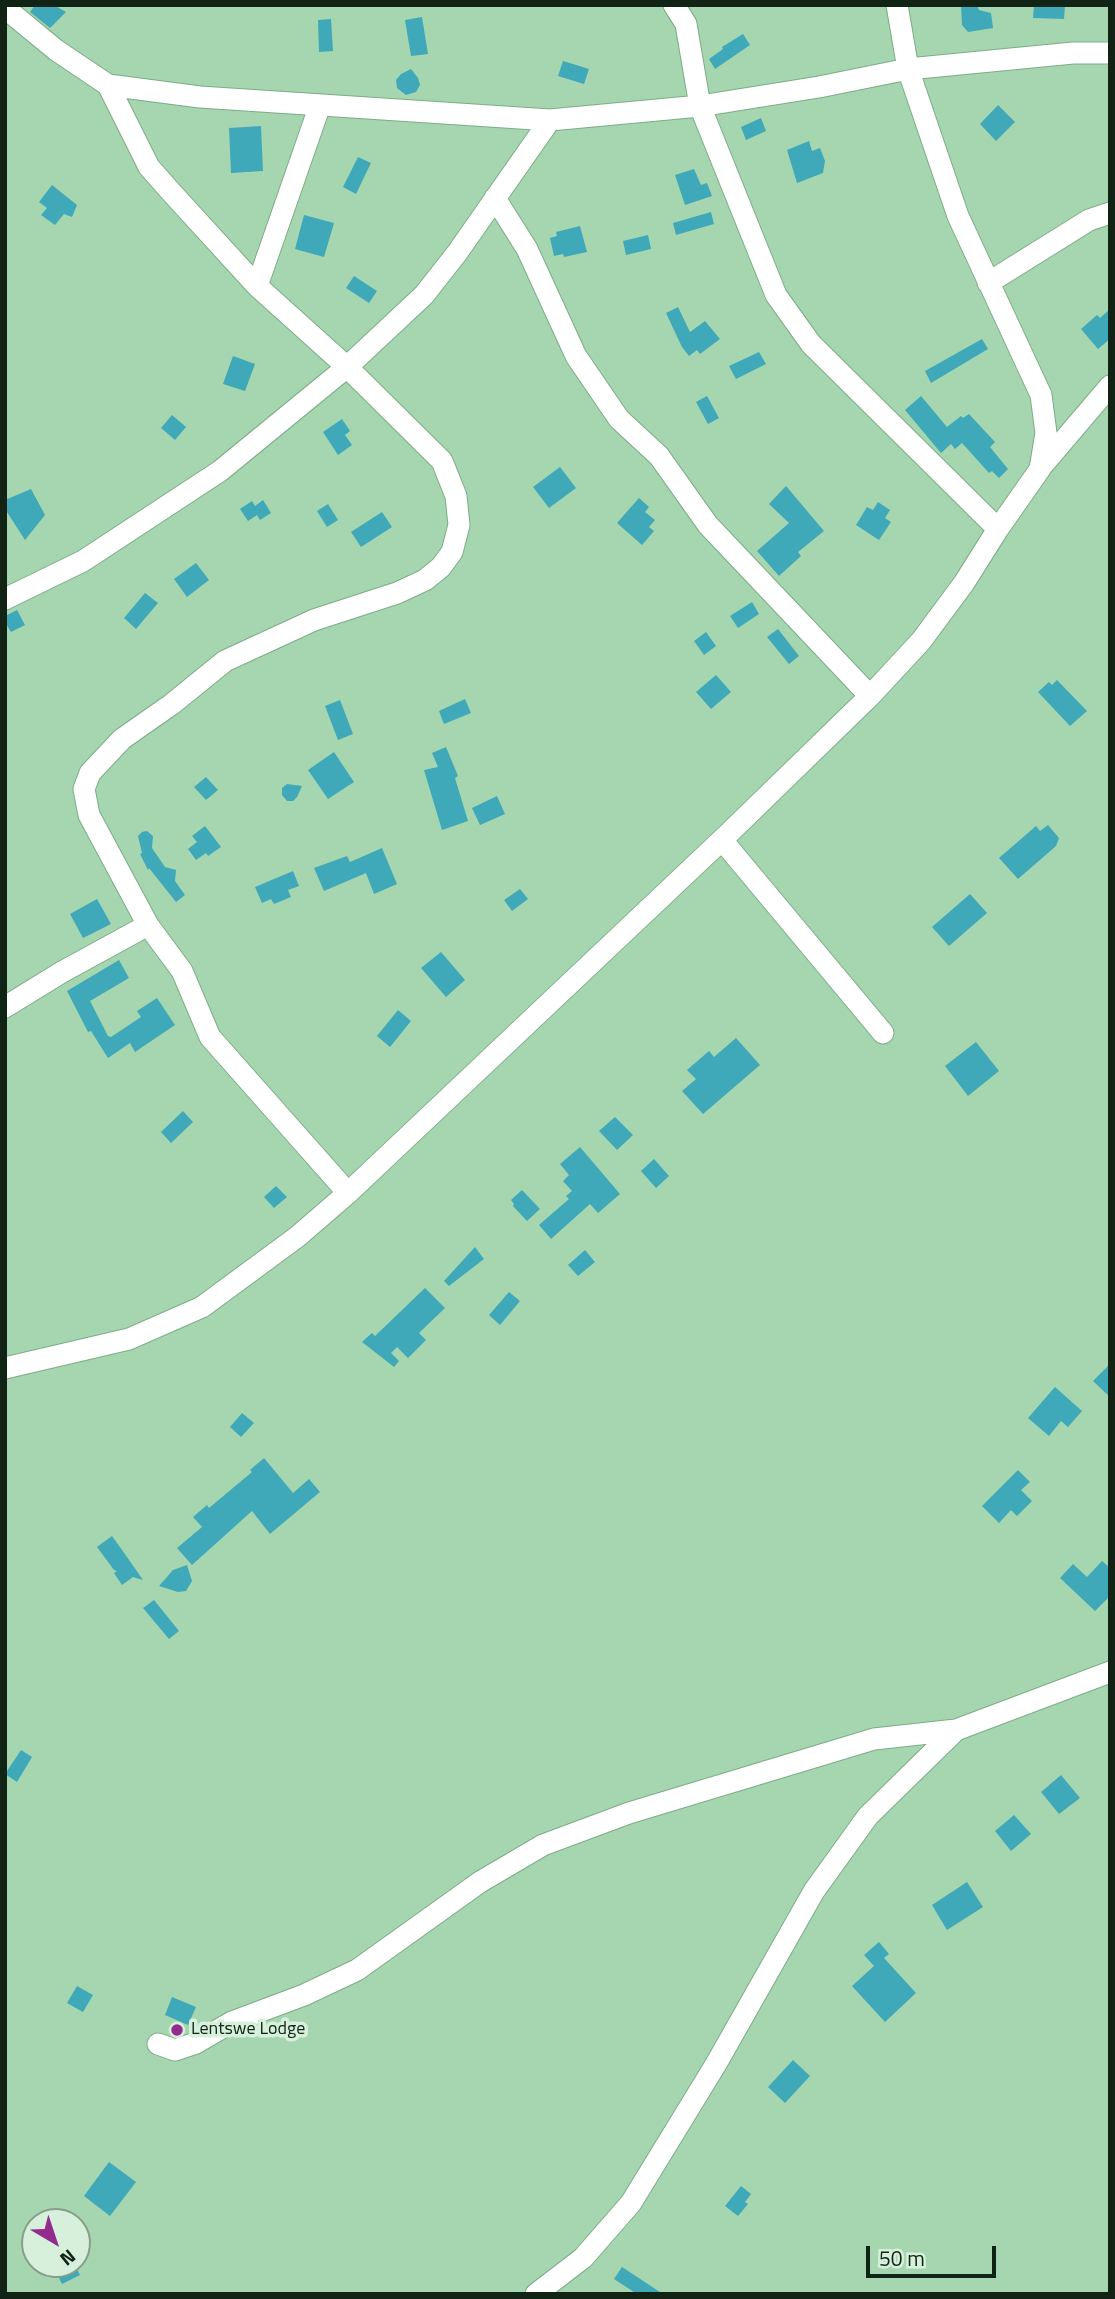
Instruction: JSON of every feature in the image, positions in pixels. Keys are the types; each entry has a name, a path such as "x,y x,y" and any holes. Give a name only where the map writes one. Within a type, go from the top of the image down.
{"street":[{"path":"674,5 685,24 700,106 776,295 811,344 998,528"},
{"path":"897,5 908,69 958,216 1041,395 1046,433 1040,469"},
{"path":"5,8 56,50 108,85 200,97 550,120 700,106 908,69 1073,53 1110,53"},
{"path":"108,85 149,167 257,286 346,367 442,461 456,496 460,525 452,552 441,567 425,580 397,593 314,620 225,661 172,704 122,739 90,773 84,789 89,815 149,925 182,971 210,1037 348,1193"},
{"path":"257,286 320,105"},
{"path":"5,599 83,561 220,471 346,367 424,295 457,253 550,120"},
{"path":"495,198 527,249 576,356 619,419 659,456 708,525 870,696"},
{"path":"988,283 1089,220 1110,213"},
{"path":"5,1368 129,1339 202,1307 297,1237 348,1193 722,840 870,696 928,631 964,583 998,528 1040,469 1110,386"},
{"path":"722,840 883,1033"},
{"path":"5,1007 62,972 149,925"},
{"path":"158,2045 175,2050 195,2043 219,2028 304,1995 357,1970 480,1882 542,1844 629,1813 874,1739 956,1730 1110,1672"},
{"path":"536,2294 583,2258 631,2203 716,2064 814,1891 868,1816 956,1730"}],"building":[{"path":"35,5 54,5 66,12 50,28 30,12"},
{"path":"977,5 979,10 991,13 993,28 968,32 962,25 961,6"},
{"path":"1034,5 1065,5 1064,19 1033,18"},
{"path":"422,17 428,54 411,56 405,20"},
{"path":"331,19 333,51 319,52 318,20"},
{"path":"743,34 750,45 715,69 709,59"},
{"path":"563,61 589,69 584,84 558,76"},
{"path":"411,69 420,85 416,92 406,95 397,88 396,80"},
{"path":"998,105 1015,122 996,141 980,124"},
{"path":"761,118 766,131 746,140 741,127"},
{"path":"261,126 263,171 231,173 229,128"},
{"path":"809,141 812,151 820,148 825,161 823,173 797,183 787,150"},
{"path":"358,157 371,163 356,194 343,187"},
{"path":"694,169 701,185 707,183 712,196 685,205 675,175"},
{"path":"52,185 77,205 72,217 64,214 55,225 41,215 47,208 39,202"},
{"path":"711,212 714,224 676,235 673,223"},
{"path":"304,215 334,223 324,257 295,249"},
{"path":"580,226 587,252 564,257 563,254 554,256 550,238 557,236 556,232"},
{"path":"648,235 651,249 626,255 623,241"},
{"path":"354,276 377,291 369,303 346,288"},
{"path":"678,307 690,332 705,321 720,339 700,354 697,350 689,356 666,313"},
{"path":"1110,309 1110,339 1098,349 1081,329 1097,315 1100,318"},
{"path":"982,339 988,349 931,383 925,371"},
{"path":"759,352 766,364 736,379 729,366"},
{"path":"233,356 255,364 245,391 223,384"},
{"path":"707,396 719,418 708,424 696,402"},
{"path":"921,396 947,427 961,416 963,418 969,414 995,442 990,447 1008,469 999,478 992,471 989,473 962,443 955,449 951,444 941,453 905,410"},
{"path":"172,415 186,427 175,440 161,428"},
{"path":"342,419 350,431 345,435 352,445 338,455 323,432"},
{"path":"560,467 576,488 549,508 533,487"},
{"path":"786,486 824,531 798,552 801,556 779,576 757,551 789,523 769,504"},
{"path":"31,489 45,515 25,540 5,509 5,500"},
{"path":"639,498 649,507 645,512 655,520 649,527 654,531 642,545 617,523"},
{"path":"263,500 271,513 260,520 257,515 248,521 240,509 252,501 255,506"},
{"path":"878,502 890,510 885,518 891,522 879,540 856,525 867,507 873,510"},
{"path":"328,504 338,520 327,527 317,511"},
{"path":"382,512 392,527 361,547 351,532"},
{"path":"196,563 209,580 187,597 174,579"},
{"path":"145,593 158,603 136,629 124,618"},
{"path":"752,602 759,614 738,628 730,616"},
{"path":"17,610 25,625 11,632 5,622 5,616"},
{"path":"778,629 799,656 789,664 767,637"},
{"path":"706,632 716,646 704,655 694,641"},
{"path":"716,675 731,692 711,709 696,692"},
{"path":"1057,680 1087,711 1070,726 1038,692 1049,682 1052,685"},
{"path":"465,699 471,713 444,724 439,711"},
{"path":"340,700 353,734 338,740 325,706"},
{"path":"446,747 458,776 455,778 468,821 442,830 424,770 438,767 432,753"},
{"path":"334,752 354,782 328,799 308,770"},
{"path":"206,777 218,790 206,800 194,787"},
{"path":"287,784 302,786 293,801 287,801 282,795 282,788"},
{"path":"497,796 505,814 480,825 472,808"},
{"path":"1048,825 1059,838 1056,846 1018,879 999,858 1036,826 1040,831"},
{"path":"205,826 221,847 196,860 188,849 197,842 192,836"},
{"path":"147,831 153,836 152,848 165,867 176,870 175,881 185,895 176,902 149,868 148,870 140,854 138,836"},
{"path":"382,848 397,884 374,894 366,873 324,891 314,868 347,856 350,862"},
{"path":"293,871 299,886 288,890 291,897 274,904 271,899 262,903 255,887"},
{"path":"520,889 528,899 512,911 504,900"},
{"path":"970,894 987,913 949,946 932,927"},
{"path":"97,899 111,924 83,938 70,914"},
{"path":"441,952 465,980 446,997 421,968"},
{"path":"119,960 129,978 90,1001 108,1036 111,1037 141,1017 137,1011 157,998 175,1025 135,1052 130,1043 108,1058 91,1031 88,1032 67,991"},
{"path":"398,1010 411,1021 390,1047 377,1036"},
{"path":"736,1038 760,1065 703,1114 682,1091 696,1079 687,1070 709,1051 714,1057"},
{"path":"976,1042 999,1071 968,1096 945,1066"},
{"path":"183,1111 193,1122 171,1143 161,1132"},
{"path":"615,1117 633,1135 617,1150 599,1131"},
{"path":"580,1147 620,1194 598,1213 590,1204 551,1239 539,1225 569,1199 566,1196 572,1191 563,1181 569,1175 560,1164"},
{"path":"654,1159 669,1176 656,1188 641,1171"},
{"path":"276,1186 287,1197 274,1208 264,1197"},
{"path":"522,1190 540,1209 527,1221 511,1200"},
{"path":"475,1247 484,1259 449,1286 444,1281"},
{"path":"585,1250 595,1262 578,1276 568,1265"},
{"path":"425,1288 445,1308 419,1333 426,1340 408,1358 397,1347 391,1353 399,1361 394,1367 362,1342 372,1333 375,1336"},
{"path":"509,1292 520,1301 500,1325 489,1315"},
{"path":"1110,1364 1110,1397 1093,1381"},
{"path":"1055,1387 1082,1411 1068,1427 1061,1421 1049,1436 1028,1418"},
{"path":"242,1413 254,1423 241,1437 230,1427"},
{"path":"264,1458 293,1493 309,1479 320,1492 270,1534 252,1511 192,1565 177,1548 202,1527 193,1517 207,1505 209,1508 252,1472 250,1470"},
{"path":"1018,1470 1030,1482 1021,1490 1032,1501 1017,1516 1011,1510 999,1523 982,1506"},
{"path":"112,1536 143,1580 133,1577 122,1585 114,1573 117,1571 97,1547"},
{"path":"1102,1561 1110,1568 1110,1596 1095,1611 1060,1578 1073,1564 1087,1577"},
{"path":"187,1565 192,1581 186,1591 178,1592 159,1586 173,1570"},
{"path":"154,1600 179,1631 169,1639 143,1608"},
{"path":"21,1750 32,1757 17,1782 5,1774"},
{"path":"1061,1775 1080,1798 1059,1814 1041,1792"},
{"path":"1014,1815 1031,1834 1011,1851 995,1831"},
{"path":"967,1882 983,1907 947,1930 932,1905"},
{"path":"879,1942 889,1954 884,1958 916,1993 885,2022 852,1986 874,1966 864,1955"},
{"path":"77,1986 93,1995 83,2012 67,2003"},
{"path":"172,1997 196,2007 188,2025 165,2015"},
{"path":"793,2060 810,2076 785,2103 768,2087"},
{"path":"109,2162 136,2182 110,2216 84,2196"},
{"path":"741,2186 751,2194 745,2202 748,2204 738,2216 725,2206"},
{"path":"622,2267 663,2294 637,2294 614,2279"},
{"path":"59,2278 74,2278 62,2284"}],"place":[{"name":"Lentswe Lodge","path":"177,2030"}]}
